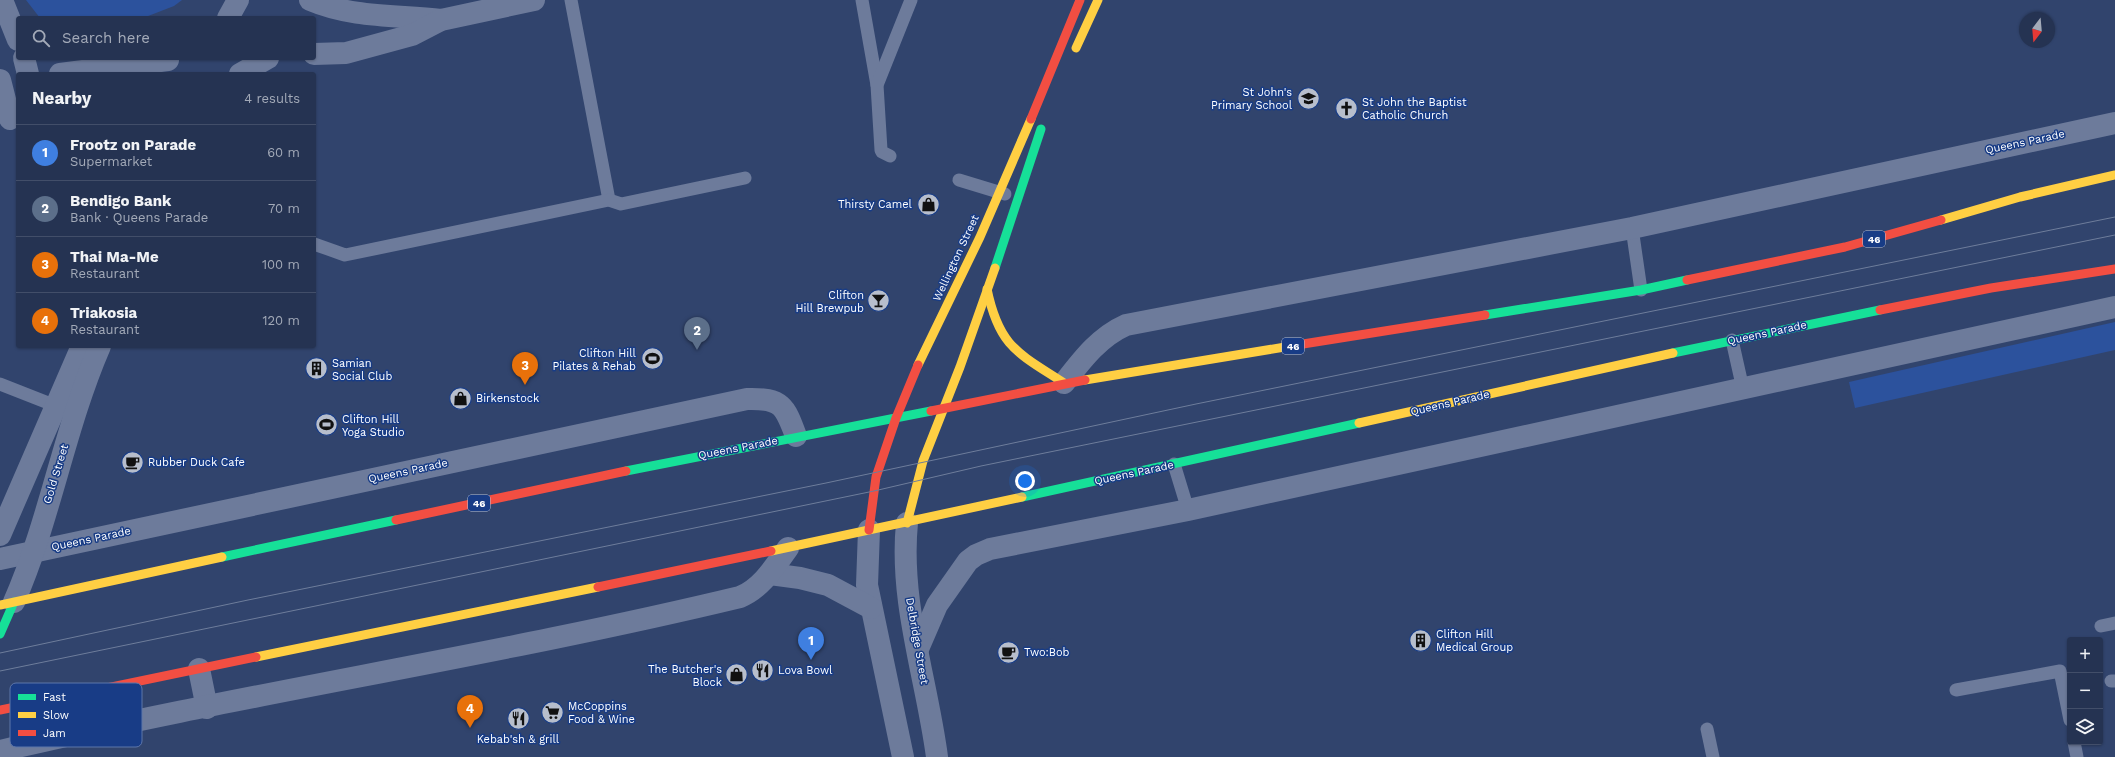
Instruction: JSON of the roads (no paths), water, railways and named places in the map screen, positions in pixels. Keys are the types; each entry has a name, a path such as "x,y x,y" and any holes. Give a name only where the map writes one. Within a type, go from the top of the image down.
{"main road":[{"name":"Wellington Street","path":"869,530 876,477 896,418 915,372 980,237 1070,28 1080,0"},
{"path":"1073,55 1098,0"},
{"path":"907,523 919,474 945,408 1044,121"},
{"name":"Queens Parade","path":"7,604 796,436 896,418 1064,383 1641,290 1845,247 2013,199 2115,175"},
{"name":"Queens Parade","path":"131,683 907,523 1732,340 1991,288 2115,269"},
{"path":"987,288 993,318 1005,341 1016,351 1064,383"},
{"path":"0,634 7,604"},
{"name":"Queens Parade","path":"0,710 10,708"}],"street":[{"path":"2,0 16,35"},
{"path":"229,16 238,0"},
{"path":"312,16 310,0 324,6 356,14 440,20 534,0"},
{"path":"316,54 346,53 412,35 440,20"},
{"path":"24,60 28,72"},
{"path":"75,72 163,60"},
{"path":"144,72 168,60"},
{"path":"244,72 265,60"},
{"path":"5,82 12,115"},
{"name":"Queens Parade","path":"1064,383 1084,358 1102,339 1126,325 1632,228 2115,123"},
{"path":"918,649 930,617 968,561 976,555 1004,546 1188,510 2115,308"},
{"path":"0,535 81,348"},
{"name":"Gold Street","path":"7,604 33,552 79,399 99,348"},
{"name":"Queens Parade","path":"0,559 747,399 770,401 781,405 788,413 796,436"},
{"name":"Delbridge Street","path":"907,523 905,551 907,579 918,649 933,724 937,757"},
{"path":"869,530 867,578 871,608 903,757"},
{"path":"142,722 637,622 740,597 753,590 770,574 788,548"},
{"path":"770,574 800,578 828,585 871,608"},
{"path":"199,669 207,708"},
{"path":"0,751 19,747"}],"lane":[{"path":"570,0 609,200"},
{"path":"862,0 877,85 881,150 890,156"},
{"path":"877,85 910,0"},
{"path":"316,245 345,255 609,200 621,204 745,178"},
{"path":"959,180 1018,198"},
{"path":"1632,228 1641,290"},
{"path":"1732,340 1743,389"},
{"path":"0,384 56,406"},
{"path":"1174,464 1188,510"},
{"path":"2101,626 2115,623"},
{"path":"1956,690 2060,671 2068,709"},
{"path":"1707,729 1713,757"},
{"path":"2075,745 2077,757"}],"tram line":[{"path":"0,653 248,600 826,483 1196,404 2115,217"},
{"path":"0,671 874,491 981,466 2115,235"}],"place":[{"name":"St John's Primary School","path":"1308,98"},
{"name":"St John the Baptist Catholic Church","path":"1346,108"},
{"name":"Thirsty Camel","path":"928,204"},
{"name":"Clifton Hill Brewpub","path":"879,301"},
{"name":"Bendigo Bank","path":"697,350"},
{"name":"Clifton Hill Pilates & Rehab","path":"652,359"},
{"name":"Samian Social Club","path":"316,369"},
{"name":"Thai Ma-Me","path":"525,385"},
{"name":"Birkenstock","path":"460,398"},
{"name":"Clifton Hill Yoga Studio","path":"327,425"},
{"name":"Rubber Duck Cafe","path":"133,462"},
{"name":"Clifton Hill Medical Group","path":"1421,640"},
{"name":"Two:Bob","path":"1009,652"},
{"name":"Frootz on Parade","path":"811,660"},
{"name":"Lova Bowl","path":"762,670"},
{"name":"The Butcher's Block","path":"737,675"},
{"name":"McCoppins Food & Wine","path":"553,712"},
{"name":"Kebab'sh & grill","path":"518,719"},
{"name":"Triakosia","path":"470,728"}]}
